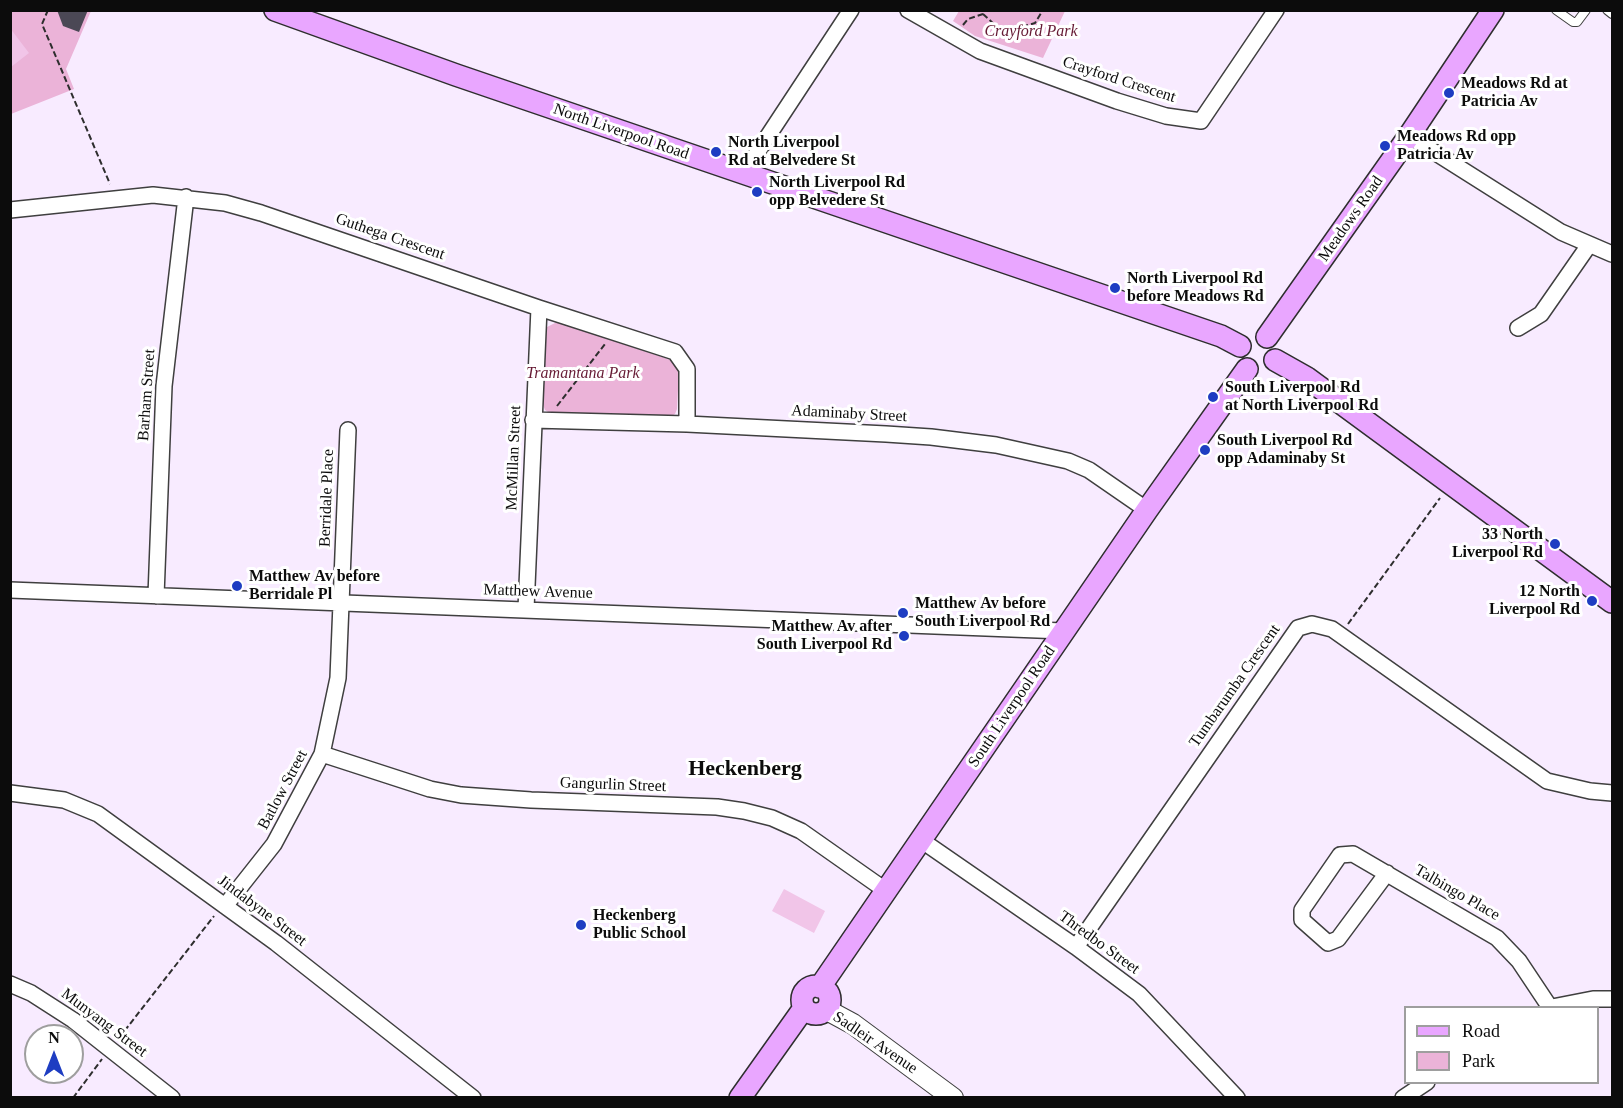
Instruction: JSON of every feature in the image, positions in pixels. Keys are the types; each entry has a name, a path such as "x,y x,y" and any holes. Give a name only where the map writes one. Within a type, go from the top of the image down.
{"main road":[{"name":"North Liverpool Road","path":"275,10 743,174 1221,336 1240,346"},
{"name":"Meadows Road","path":"1268,337 1409,136 1493,10"},
{"path":"1253,335 1268,337 1276,347 1275,360 1270,368 1264,371 1247,369 1239,359 1240,346 1253,335"},
{"path":"1275,360 1307,378 1612,602"},
{"name":"South Liverpool Road","path":"820,987 1063,631 1247,369"},
{"path":"811,987 820,987 830,998 826,1010 818,1014 813,1014 804,1008 802,1003 804,993 811,987"},
{"path":"740,1098 804,1008"}],"street":[{"path":"743,174 851,10"},
{"name":"Crayford Crescent","path":"908,10 980,51 1117,101 1166,116 1201,121 1276,10"},
{"path":"1409,136 1561,232 1612,254"},
{"name":"Guthega Crescent","path":"10,210 153,195 225,203 261,213 675,352 687,369 687,424"},
{"name":"Barham Street","path":"156,596 164,386 186,197"},
{"path":"1518,328 1542,314 1589,245"},
{"name":"McMillan Street","path":"526,609 539,308"},
{"name":"Adaminaby Street","path":"533,420 687,424 931,437 1008,447 1042,454 1079,466 1147,510"},
{"name":"Berridale Place","path":"341,603 348,430"},
{"name":"Matthew Avenue","path":"10,590 1063,631"},
{"name":"Batlow Street","path":"219,911 274,844 322,754 338,678 341,603"},
{"name":"Tumbarumba Crescent","path":"1076,947 1298,628 1312,624 1332,629 1547,781 1590,791 1612,793"},
{"name":"Gangurlin Street","path":"322,754 430,789 461,795 717,807 744,811 771,818 801,831 885,890"},
{"name":"Jindabyne Street","path":"10,793 64,800 98,814 219,911 276,943 473,1098"},
{"name":"Thredbo Street","path":"921,840 1076,947 1139,994 1237,1098"},
{"name":"Talbingo Place","path":"1387,873 1338,939 1328,943 1302,920 1302,910 1340,855 1353,854 1387,873 1497,938 1519,961 1547,1006"},
{"name":"Munyang Street","path":"10,984 31,993 73,1020 172,1098"},
{"path":"1554,1006 1593,999 1612,999"},
{"name":"Sadleir Avenue","path":"826,1010 853,1024 953,1098"},
{"path":"1403,1098 1425,1084"}],"lane":[{"path":"1556,10 1573,22 1577,22 1586,10"},
{"path":"1607,10 1612,14"}],"path":[{"path":"48,10 42,24 109,181 113,198"},
{"path":"954,37 968,20 983,12 996,26 1011,30 1035,23 1043,10"},
{"path":"549,420 552,408 556,407 614,332"},
{"path":"1340,635 1440,498"},
{"path":"73,1098 219,911"}],"green space":[{"path":"11,11 91,11 66,69 74,89 11,114"},
{"name":"Crayford Park","path":"959,11 1065,11 1043,58 975,36 953,21"},
{"name":"Tramantana Park","path":"557,322 671,360 679,370 675,414 665,419 553,415 545,410 541,399 545,328"}],"shaded area":[{"path":"10,28 29,53 11,67 10,67"},
{"path":"784,889 825,911 814,933 772,911"}],"building":[{"path":"57,10 88,10 79,32 63,26"}],"place":[{"name":"Meadows Rd at Patricia Av","path":"1449,93"},
{"name":"Meadows Rd opp Patricia Av","path":"1385,146"},
{"name":"North Liverpool Rd at Belvedere St","path":"716,152"},
{"name":"North Liverpool Rd opp Belvedere St","path":"757,192"},
{"name":"North Liverpool Rd before Meadows Rd","path":"1115,288"},
{"name":"South Liverpool Rd at North Liverpool Rd","path":"1213,397"},
{"name":"South Liverpool Rd opp Adaminaby St","path":"1205,450"},
{"name":"33 North Liverpool Rd","path":"1555,544"},
{"name":"Matthew Av before Berridale Pl","path":"237,586"},
{"name":"12 North Liverpool Rd","path":"1592,601"},
{"name":"Matthew Av before South Liverpool Rd","path":"903,613"},
{"name":"Matthew Av after South Liverpool Rd","path":"904,636"},
{"name":"Heckenberg Public School","path":"581,925"}],"district":[{"name":"Heckenberg","path":"745,769"}]}
